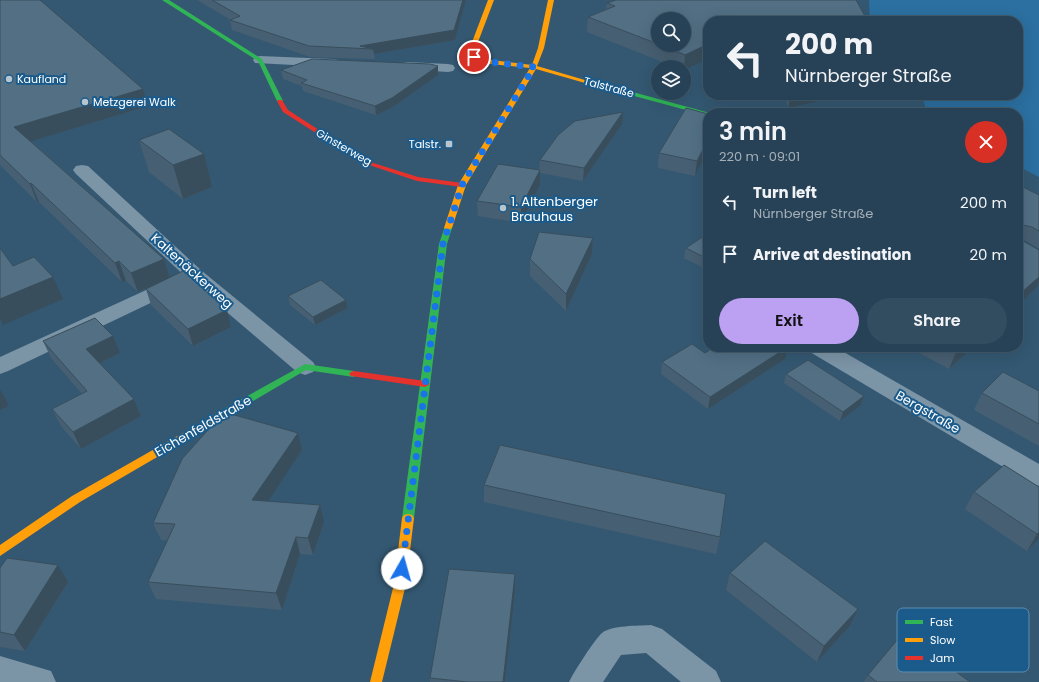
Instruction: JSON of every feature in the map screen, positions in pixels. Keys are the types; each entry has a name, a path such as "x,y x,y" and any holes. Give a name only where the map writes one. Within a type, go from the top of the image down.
{"street":[{"path":"165,0 260,60 346,64"},
{"name":"Talstraße","path":"492,0 472,50 474,57 482,61 534,67 703,113"},
{"path":"376,682 400,584 443,244 462,185 534,67 541,48 551,0"},
{"name":"Ginsterweg","path":"260,60 285,111 365,162 417,178 462,185"},
{"path":"394,66 448,68"},
{"name":"Kaltenäckerweg","path":"82,170 194,275 305,367"},
{"path":"0,366 194,275"},
{"name":"Bergstraße","path":"827,352 1039,476"},
{"path":"305,367 425,384"},
{"name":"Eichenfeldstraße","path":"0,551 76,499 305,367"},
{"path":"585,682 613,642 651,639 705,682"},
{"path":"0,670 40,682"}],"shaded area":[{"path":"869,0 1039,0 1039,177 1023,169 1023,108 926,108 923,100 1023,100 1023,16 870,16"}],"building":[{"path":"0,0 40,0 143,89 14,127 164,259 131,273 119,261 115,263 0,155"},
{"path":"212,0 463,0 454,30 360,46 373,49 309,46 230,20 240,16"},
{"path":"616,0 856,0 865,16 703,16 703,46 685,55 678,52 691,52 691,12 651,12 651,41 588,17 615,6 607,3"},
{"path":"312,59 430,64 438,66 392,98 375,106 301,83 307,80 281,70"},
{"path":"686,108 703,113 703,150 697,161 659,153"},
{"path":"623,112 584,168 540,160 558,135 575,121"},
{"path":"169,129 204,154 173,165 139,140"},
{"path":"498,164 540,170 521,207 477,201"},
{"path":"1023,187 1039,195 1039,231 1032,227 1023,225"},
{"path":"539,232 593,238 566,294 530,259"},
{"path":"703,237 703,256 686,248"},
{"path":"1023,241 1039,250 1039,277 1023,291"},
{"path":"0,248 13,266 34,257 53,277 0,299"},
{"path":"183,271 227,310 188,329 146,289"},
{"path":"321,280 346,300 313,317 288,296"},
{"path":"95,318 113,336 86,349 134,399 73,432 52,409 87,391 43,341"},
{"path":"692,344 705,353 780,352 710,397 662,362"},
{"path":"808,360 864,396 843,412 786,374"},
{"path":"1003,372 1039,391 1039,424 982,393"},
{"path":"224,412 298,433 252,500 320,505 308,538 296,537 276,593 148,582 175,524 153,523 182,459"},
{"path":"500,445 726,494 720,537 484,485"},
{"path":"1004,465 1039,487 1039,532 1037,534 974,492"},
{"path":"765,541 858,609 824,646 730,573"},
{"path":"7,558 58,565 14,635 0,632 0,568"},
{"path":"449,569 515,574 503,682 468,682 430,678"},
{"path":"897,640 897,672 956,672 970,682 877,682 868,675"}],"traffic: fast":[{"path":"165,0 260,60 280,101"},
{"path":"592,83 703,113"},
{"path":"408,518 443,244 448,228"},
{"path":"216,418 305,367 354,374"}],"traffic: slow":[{"path":"491,0 472,50 474,57 482,61 534,67 592,83"},
{"path":"448,228 462,185 534,67 541,48 551,0"},
{"path":"0,551 76,499 216,418"},
{"path":"376,682 400,584 408,518"}],"traffic: jam":[{"path":"280,101 285,111 365,162 417,179 462,185"},
{"path":"354,374 425,384"}],"place":[{"name":"Kaufland","path":"9,79"},
{"name":"Metzgerei Walk","path":"85,102"},
{"name":"Talstr.","path":"449,144"},
{"name":"1. Altenberger Brauhaus","path":"503,208"}],"route":[{"path":"402,569 443,244 462,185 534,67 482,61 474,57"}]}
